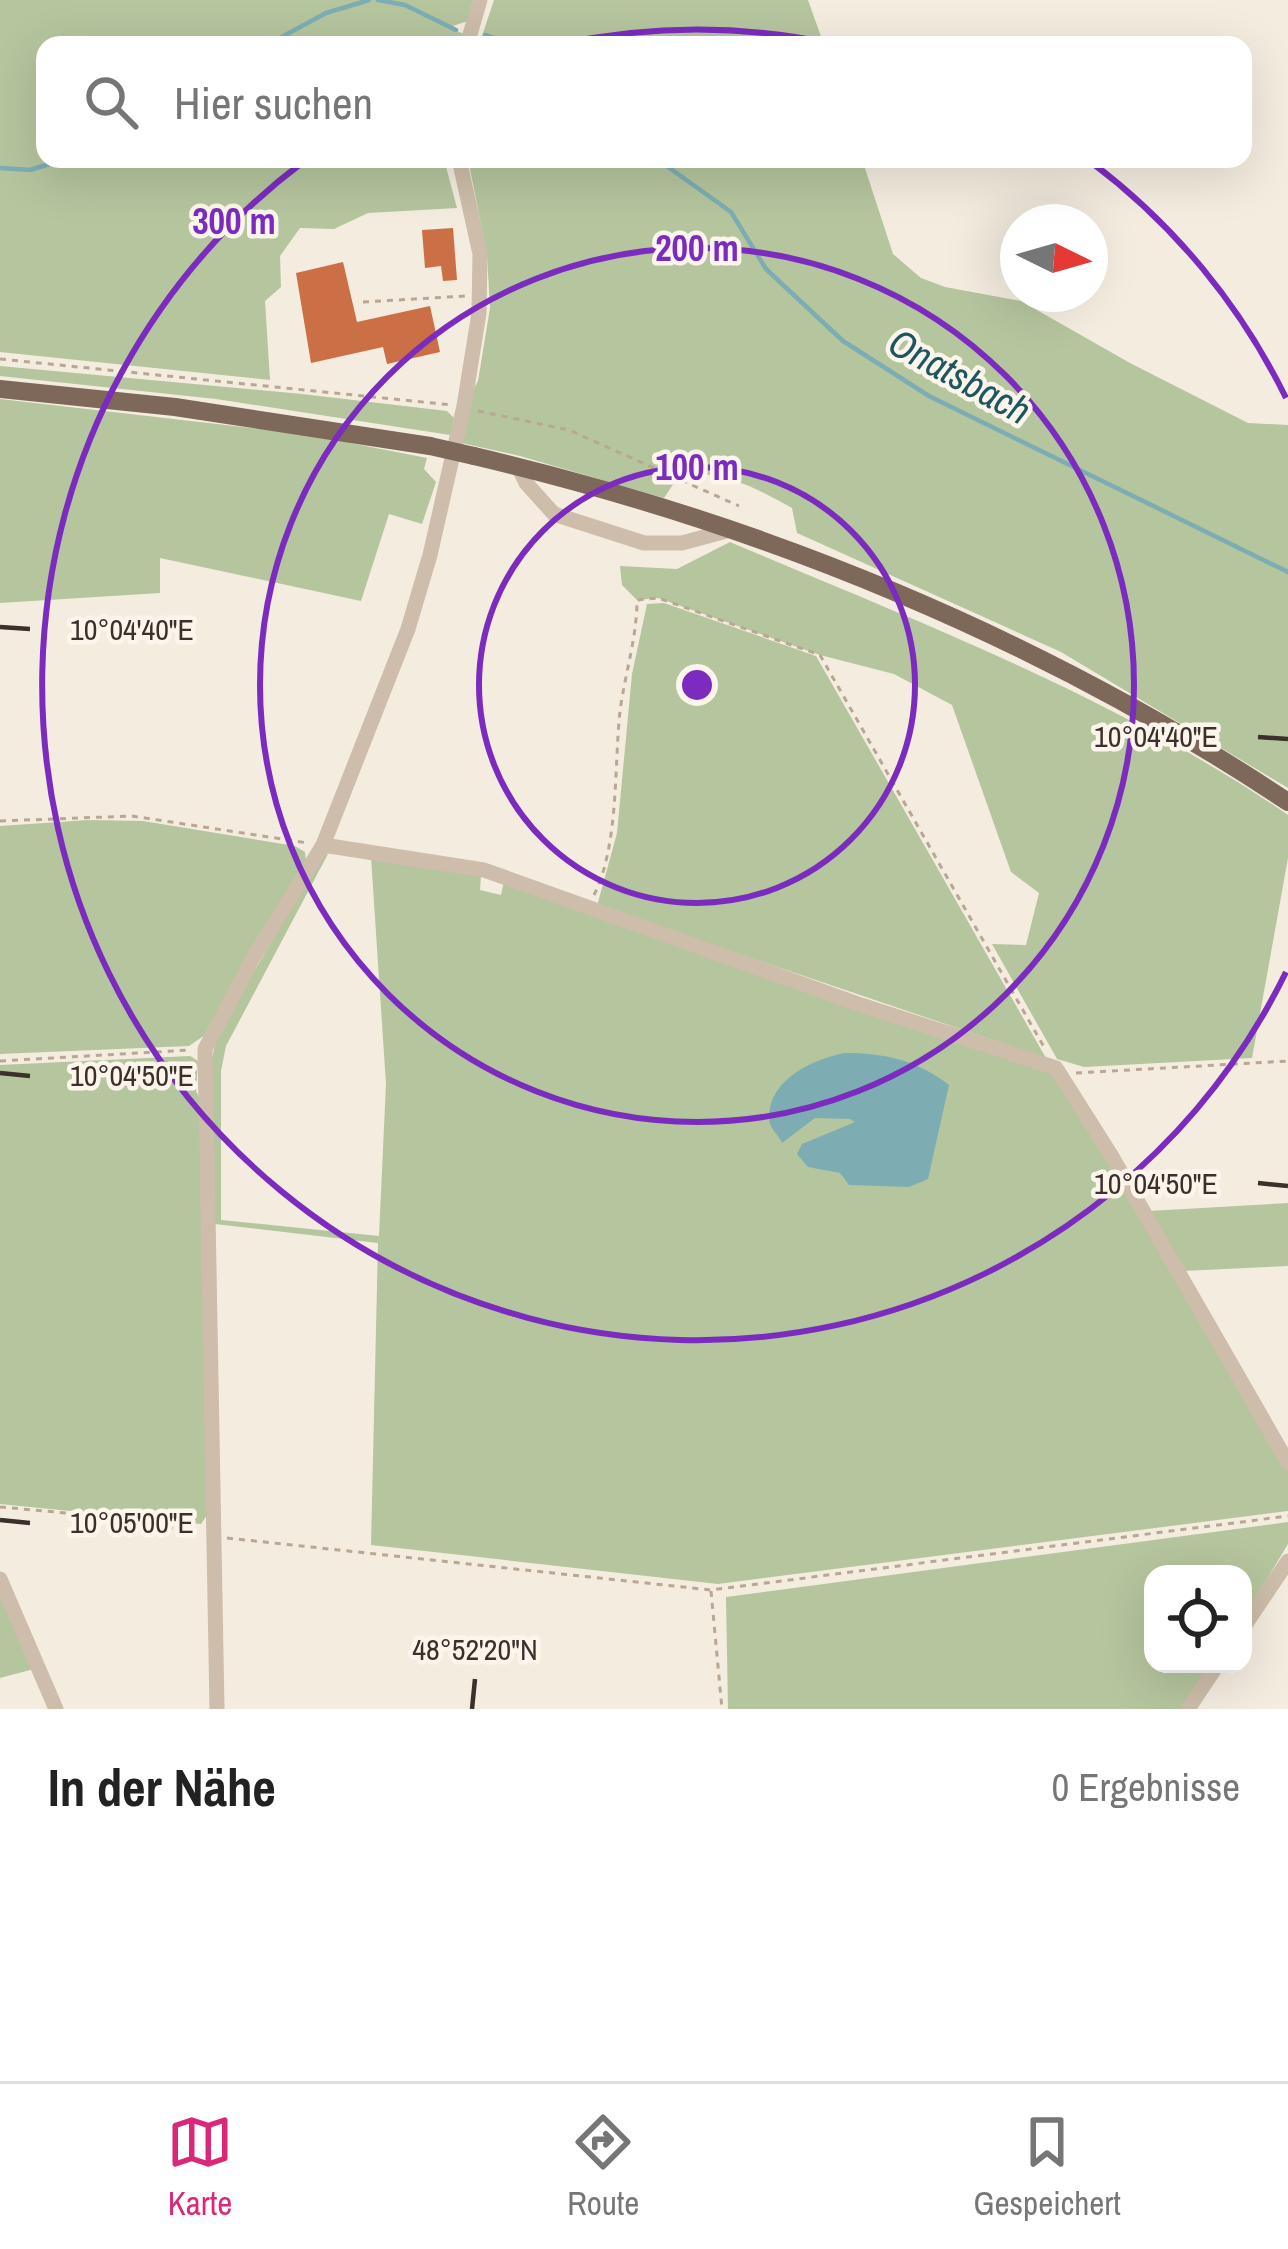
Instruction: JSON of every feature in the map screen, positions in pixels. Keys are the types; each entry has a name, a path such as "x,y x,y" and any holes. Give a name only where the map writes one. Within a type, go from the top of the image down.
{"main road":[{"path":"0,388 175,406 430,446 518,466 730,530 879,586 1044,662 1164,726 1288,802"}],"street":[{"path":"470,36 481,0"},
{"path":"217,1709 205,1049 253,958 323,845 408,629 430,555 464,406 480,296 480,254 461,168"},
{"path":"518,466 526,484 554,514 644,543 682,543 730,530"},
{"path":"323,845 484,870 1059,1070 1288,1462"},
{"path":"1252,1615 1288,1562"},
{"path":"0,1579 56,1709"},
{"path":"1188,1709 1212,1673"}],"path":[{"path":"363,302 480,296"},
{"path":"0,358 464,406 569,430 739,506"},
{"path":"588,908 601,882 608,842 621,706 638,625 637,600 658,598 820,655 1059,1070 1288,1061"},
{"path":"0,821 132,816 323,845"},
{"path":"0,1061 205,1049"},
{"path":"0,1507 122,1517 214,1537 711,1590 1288,1516"},
{"path":"711,1590 722,1709"}],"green space":[{"path":"0,0 480,0 474,19 447,28 464,36 36,36 36,168 446,168 457,208 368,213 334,229 300,228 280,256 281,287 265,301 270,380 0,352"},
{"path":"494,0 808,0 821,36 482,36"},
{"path":"470,168 865,168 893,254 921,278 1000,297 1000,312 1040,312 1248,423 1288,425 1288,788 1061,652 797,533 792,508 751,487 723,477 693,475 678,477 664,498 457,442 464,406 478,381 490,308 487,255"},
{"path":"0,366 302,394 447,411 455,419 450,435 216,399 0,376"},
{"path":"0,399 304,434 427,458 424,469 436,482 422,524 389,514 361,601 160,558 160,593 0,603"},
{"path":"730,542 1086,698 1288,815 1288,858 1252,1058 1084,1067 1057,1059 992,944 1026,945 1039,893 1011,872 952,705 894,674 820,655 658,598 637,600 622,585 620,566 677,569"},
{"path":"664,603 816,656 1046,1058 597,906 617,833 632,674 647,604"},
{"path":"143,821 295,846 305,852 306,862 205,1035 189,1046 0,1054 0,826"},
{"path":"329,852 226,1046 221,1071 221,1220 379,1236 386,1084 371,857 481,875 480,890 501,895 504,881 1057,1074 1288,1469 1288,1511 718,1584 371,1545 378,1243 215,1224 211,1063 217,1035 320,859"},
{"path":"190,1056 198,1061 196,1091 202,1104 207,1515 201,1524 0,1504 0,1065"},
{"path":"1288,1203 1288,1266 1183,1271 1149,1211"},
{"path":"1288,1522 1288,1544 1252,1604 1252,1565 1144,1565 1144,1673 1207,1673 1182,1709 728,1709 726,1597"},
{"path":"0,1591 34,1669 0,1678"}],"water":[{"path":"844,1053 900,1060 949,1085 928,1179 909,1187 849,1185 840,1173 808,1167 797,1154 802,1144 855,1122 850,1119 815,1118 782,1143 772,1128 771,1104 784,1082 806,1066"}],"building":[{"path":"453,228 457,280 443,281 441,266 425,268 422,230"},
{"path":"343,262 357,322 430,306 440,352 387,364 383,347 311,363 296,273"}],"waterway":[{"name":"Onatsbach","path":"284,36 326,13 369,0"},
{"name":"Onatsbach","path":"378,0 405,5 456,30"},
{"name":"Onatsbach","path":"0,168 37,168"},
{"name":"Onatsbach","path":"670,168 731,212 766,269 843,341 929,396 1288,572"}]}
